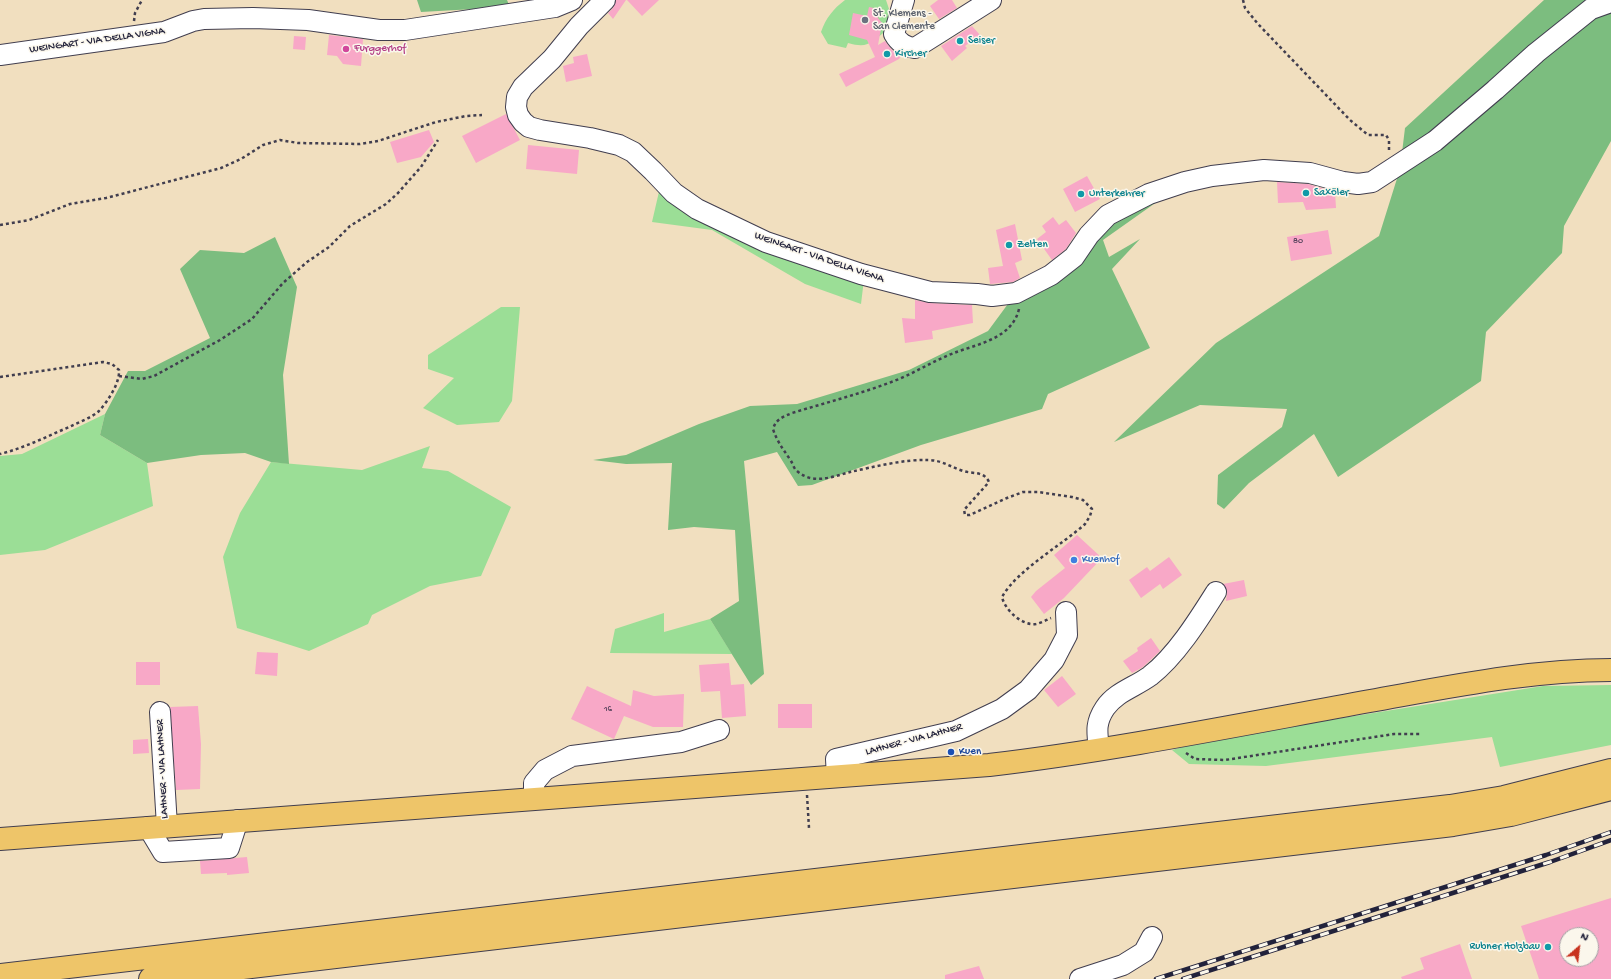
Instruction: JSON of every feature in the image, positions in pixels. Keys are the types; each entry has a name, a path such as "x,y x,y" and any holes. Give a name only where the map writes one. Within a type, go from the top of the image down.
{"main road":[{"path":"0,839 157,826 989,765 1176,736 1473,682 1539,674 1611,670"},
{"path":"0,976 1450,806 1504,797 1611,770"},
{"path":"150,979 1453,825 1518,813 1611,789"},
{"path":"0,966 61,968"}],"street":[{"name":"WEINGART - VIA DELLA VIGNA","path":"0,55 164,32 193,21 253,18 308,20 379,30 406,30 555,7 572,0"},
{"name":"WEINGART - VIA DELLA VIGNA","path":"605,0 579,26 552,59 523,87 517,97 516,107 518,115 529,127 619,145 633,152 674,193 697,209 773,245 862,274 930,292 992,296 1016,293"},
{"path":"904,0 894,34 898,42 907,47 915,48 991,0"},
{"path":"1016,293 1051,275 1074,257 1089,235 1108,215 1150,194 1185,182 1212,176 1264,170 1310,173 1343,182 1358,184 1372,182 1435,141 1536,53 1591,9 1611,2"},
{"path":"1099,749 1096,726 1105,708 1121,692 1150,676 1179,646 1216,592"},
{"name":"LAHNER - VIA LAHNER","path":"837,776 836,759 956,731 1002,709 1028,690 1054,660 1067,635 1066,612"},
{"name":"LAHNER - VIA LAHNER","path":"157,826 160,712"},
{"path":"534,799 534,783 545,770 572,756 681,742 719,730"},
{"path":"1080,979 1123,965 1144,952 1152,937"}],"path":[{"path":"134,35 135,13 142,0"},
{"path":"1243,0 1245,8 1258,24 1350,120 1368,135 1386,135 1390,140 1389,151 1386,157"},
{"path":"0,225 29,220 70,204 106,198 221,168 241,159 263,145 280,140 298,143 360,144 378,141 436,122 466,116 482,116"},
{"path":"119,376 142,379 154,376 220,340 252,319 283,283 307,262 329,247 350,226 386,204 398,193 421,167 438,140"},
{"path":"1016,293 1019,306 1013,322 1001,333 986,343 954,353 898,379 792,413 780,418 775,423 773,429 783,452 792,461 796,470 815,480 891,464 928,460 941,462 964,471 981,474 987,478 989,482 964,510 965,515 970,515 1023,492 1038,492 1083,500 1092,509 1085,524 1028,570 1006,590 1002,597 1004,603 1010,611 1023,621 1034,625 1066,612"},
{"path":"0,377 103,362 112,364 119,370 116,385 98,411 87,418 20,449 0,454"},
{"path":"1176,736 1184,751 1195,759 1225,760 1394,734 1422,734"},
{"path":"806,779 809,828"}],"green space":[{"path":"417,0 507,0 510,7 421,12"},
{"path":"845,0 886,0 890,12 887,30 873,41 865,45 848,43 846,48 828,44 821,32 830,14"},
{"path":"1544,0 1611,0 1611,141 1564,226 1562,253 1486,332 1481,381 1338,477 1314,434 1249,483 1224,509 1217,504 1218,475 1282,427 1287,409 1200,405 1114,442 1216,343 1379,236 1400,169 1405,128"},
{"path":"1185,182 1103,240 1109,257 1140,239 1112,269 1150,348 1048,394 1042,409 921,445 812,485 798,486 777,452 744,461 764,674 751,685 710,619 739,601 735,530 694,527 668,530 672,463 626,464 593,460 626,455 699,424 750,406 797,404 909,370 988,331 1016,293 1089,235"},
{"path":"661,183 690,201 865,271 861,304 805,284 712,230 652,222"},
{"path":"275,237 297,287 283,375 289,464 271,462 245,453 201,455 147,463 100,435 105,414 128,371 145,371 210,338 180,269 200,250 244,253"},
{"path":"501,307 520,307 512,401 499,422 457,425 423,408 454,378 428,369 428,355"},
{"path":"105,414 100,435 147,463 153,506 45,550 0,555 0,456 22,454"},
{"path":"430,446 422,468 448,471 511,507 481,576 430,586 372,615 368,624 309,651 237,628 223,557 240,513 271,462 362,470"},
{"path":"664,613 664,632 710,619 732,654 610,653 615,629"},
{"path":"1611,685 1611,745 1500,767 1492,737 1266,766 1189,764 1172,750 1210,739 1543,686"}],"building":[{"path":"616,0 626,0 613,19 608,13 613,8"},
{"path":"627,0 659,0 642,16"},
{"path":"938,0 952,0 957,8 939,19 930,6"},
{"path":"869,7 879,9 878,18 882,23 878,45 885,41 892,50 901,56 899,59 846,87 839,74 875,57 867,40 849,35 853,13 867,16"},
{"name":"Seiser","path":"972,26 980,35 965,46 967,48 952,61 941,46"},
{"path":"329,35 363,39 361,66 343,64 337,56 327,55"},
{"path":"294,36 306,37 305,50 293,49"},
{"path":"587,54 592,76 566,82 563,66 574,63 573,57"},
{"path":"506,114 520,140 476,163 462,136"},
{"path":"429,130 434,142 421,157 397,163 390,142"},
{"path":"528,145 579,150 577,174 526,169"},
{"name":"Unterkehrer","path":"1087,176 1100,199 1075,212 1063,189"},
{"name":"Saxöler","path":"1277,182 1308,184 1335,192 1336,208 1306,210 1303,202 1278,203"},
{"path":"1053,217 1059,225 1066,220 1076,233 1066,249 1052,260 1037,239 1046,232 1042,226"},
{"name":"Zelten","path":"1015,224 1022,260 1015,263 1020,278 1013,282 990,284 988,268 1003,266 996,230"},
{"path":"1328,230 1332,254 1291,261 1287,237"},
{"path":"915,300 930,303 972,305 973,323 932,331 933,339 905,343 902,318 915,319"},
{"path":"1077,535 1102,558 1064,598 1044,614 1031,597 1036,591 1065,568 1054,555"},
{"path":"1169,557 1182,575 1163,589 1160,584 1141,598 1129,580 1147,567 1150,571"},
{"path":"1244,580 1247,596 1226,601 1227,592 1223,584"},
{"path":"1151,638 1160,651 1143,667 1132,673 1123,661 1138,651 1137,648"},
{"path":"257,652 278,653 277,676 255,674"},
{"path":"136,662 160,662 160,685 136,685"},
{"path":"729,663 731,685 744,684 746,716 722,718 720,691 701,692 699,665"},
{"path":"1062,676 1076,694 1058,707 1044,690"},
{"path":"587,686 631,706 633,690 654,696 684,694 683,727 653,727 624,716 614,739 571,719"},
{"path":"778,704 812,704 812,728 778,728"},
{"path":"198,706 201,744 200,789 176,790 170,707"},
{"path":"148,739 149,753 133,754 133,740"},
{"path":"247,857 249,873 227,875 227,873 201,874 200,861"},
{"name":"Rubner Holzbau","path":"1611,898 1611,979 1539,979 1521,926"},
{"path":"1460,944 1472,979 1402,979 1401,977 1424,969 1420,958"},
{"path":"979,966 984,979 945,979 945,975"}],"railway":[{"path":"1156,979 1546,855 1611,832"},
{"path":"1183,979 1550,862 1611,840"}],"place":[{"name":"St. Klemens - San Clemente","path":"865,20"},
{"name":"Seiser","path":"960,41"},
{"name":"Furggerhof","path":"346,49"},
{"name":"Kircher","path":"887,54"},
{"name":"Saxöler","path":"1306,193"},
{"name":"Unterkehrer","path":"1081,194"},
{"name":"Zelten","path":"1009,245"},
{"name":"Kuenhof","path":"1074,560"},
{"name":"Kuen","path":"951,752"},
{"name":"Rubner Holzbau","path":"1548,947"}]}
